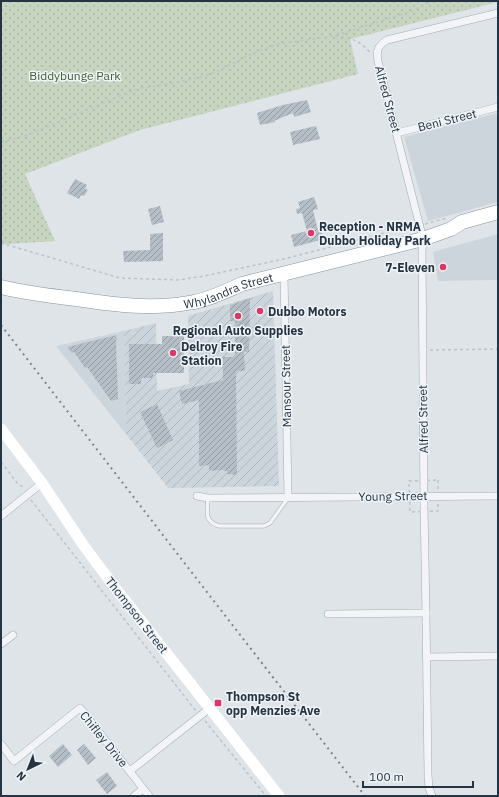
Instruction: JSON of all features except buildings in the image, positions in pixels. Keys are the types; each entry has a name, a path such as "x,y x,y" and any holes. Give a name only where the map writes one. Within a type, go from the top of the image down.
{"highway":[{"name":"Whylandra Street","path":"1,287 26,292 134,306 158,306 194,302 214,296 242,284 423,239 452,223 462,222 498,212"},
{"name":"Whylandra Street","path":"452,223 464,230 498,222"}],"street":[{"name":"Alfred Street","path":"432,796 429,788 428,775 426,657 422,350 423,239 377,54 379,48 387,40 498,13"},
{"name":"Beni Street","path":"397,133 498,108"},
{"name":"Mansour Street","path":"284,274 288,498"},
{"name":"Thompson Street","path":"1,429 42,483 84,546 121,595 280,796"},
{"path":"1,516 42,483"},
{"name":"Young Street","path":"197,496 208,498 288,498 498,496"},
{"path":"328,614 426,613"},
{"path":"1,644 13,635"},
{"path":"426,657 498,656"},
{"name":"Chifley Drive","path":"1,744 14,761 80,708 149,796"},
{"path":"130,771 210,708"},
{"path":"134,796 143,789"}],"lane":[{"path":"208,498 208,518 215,525 264,526 270,523 288,498"}],"path":[{"path":"1,142 25,136 141,88 174,83 210,74 249,55 278,44 334,36 412,11 432,1"},
{"path":"334,36 352,38 361,43 378,61"},
{"path":"1,243 120,278 178,280 284,259 409,226 420,224 452,223"},
{"path":"422,350 498,348"},
{"path":"1,462 18,484 30,493 200,716 266,796"}],"shaded area":[{"path":"498,113 498,202 428,221 404,137"},
{"path":"498,234 498,280 438,281 433,252"},
{"path":"273,291 279,486 168,488 126,434 124,331 156,323 157,391 189,384 188,316"},
{"path":"124,331 126,434 56,346"}],"green space":[{"name":"Biddybunge Park","path":"1,1 498,2 350,39 358,74 140,130 25,174 55,241 1,244"}],"railway":[{"path":"1,325 365,796"}],"place":[{"name":"Reception - NRMA Dubbo Holiday Park","path":"311,233"},
{"name":"7-Eleven","path":"443,267"},
{"name":"Dubbo Motors","path":"260,311"},
{"name":"Regional Auto Supplies","path":"238,316"},
{"name":"Delroy Fire Station","path":"173,353"},
{"name":"Thompson St opp Menzies Ave","path":"218,703"}]}
